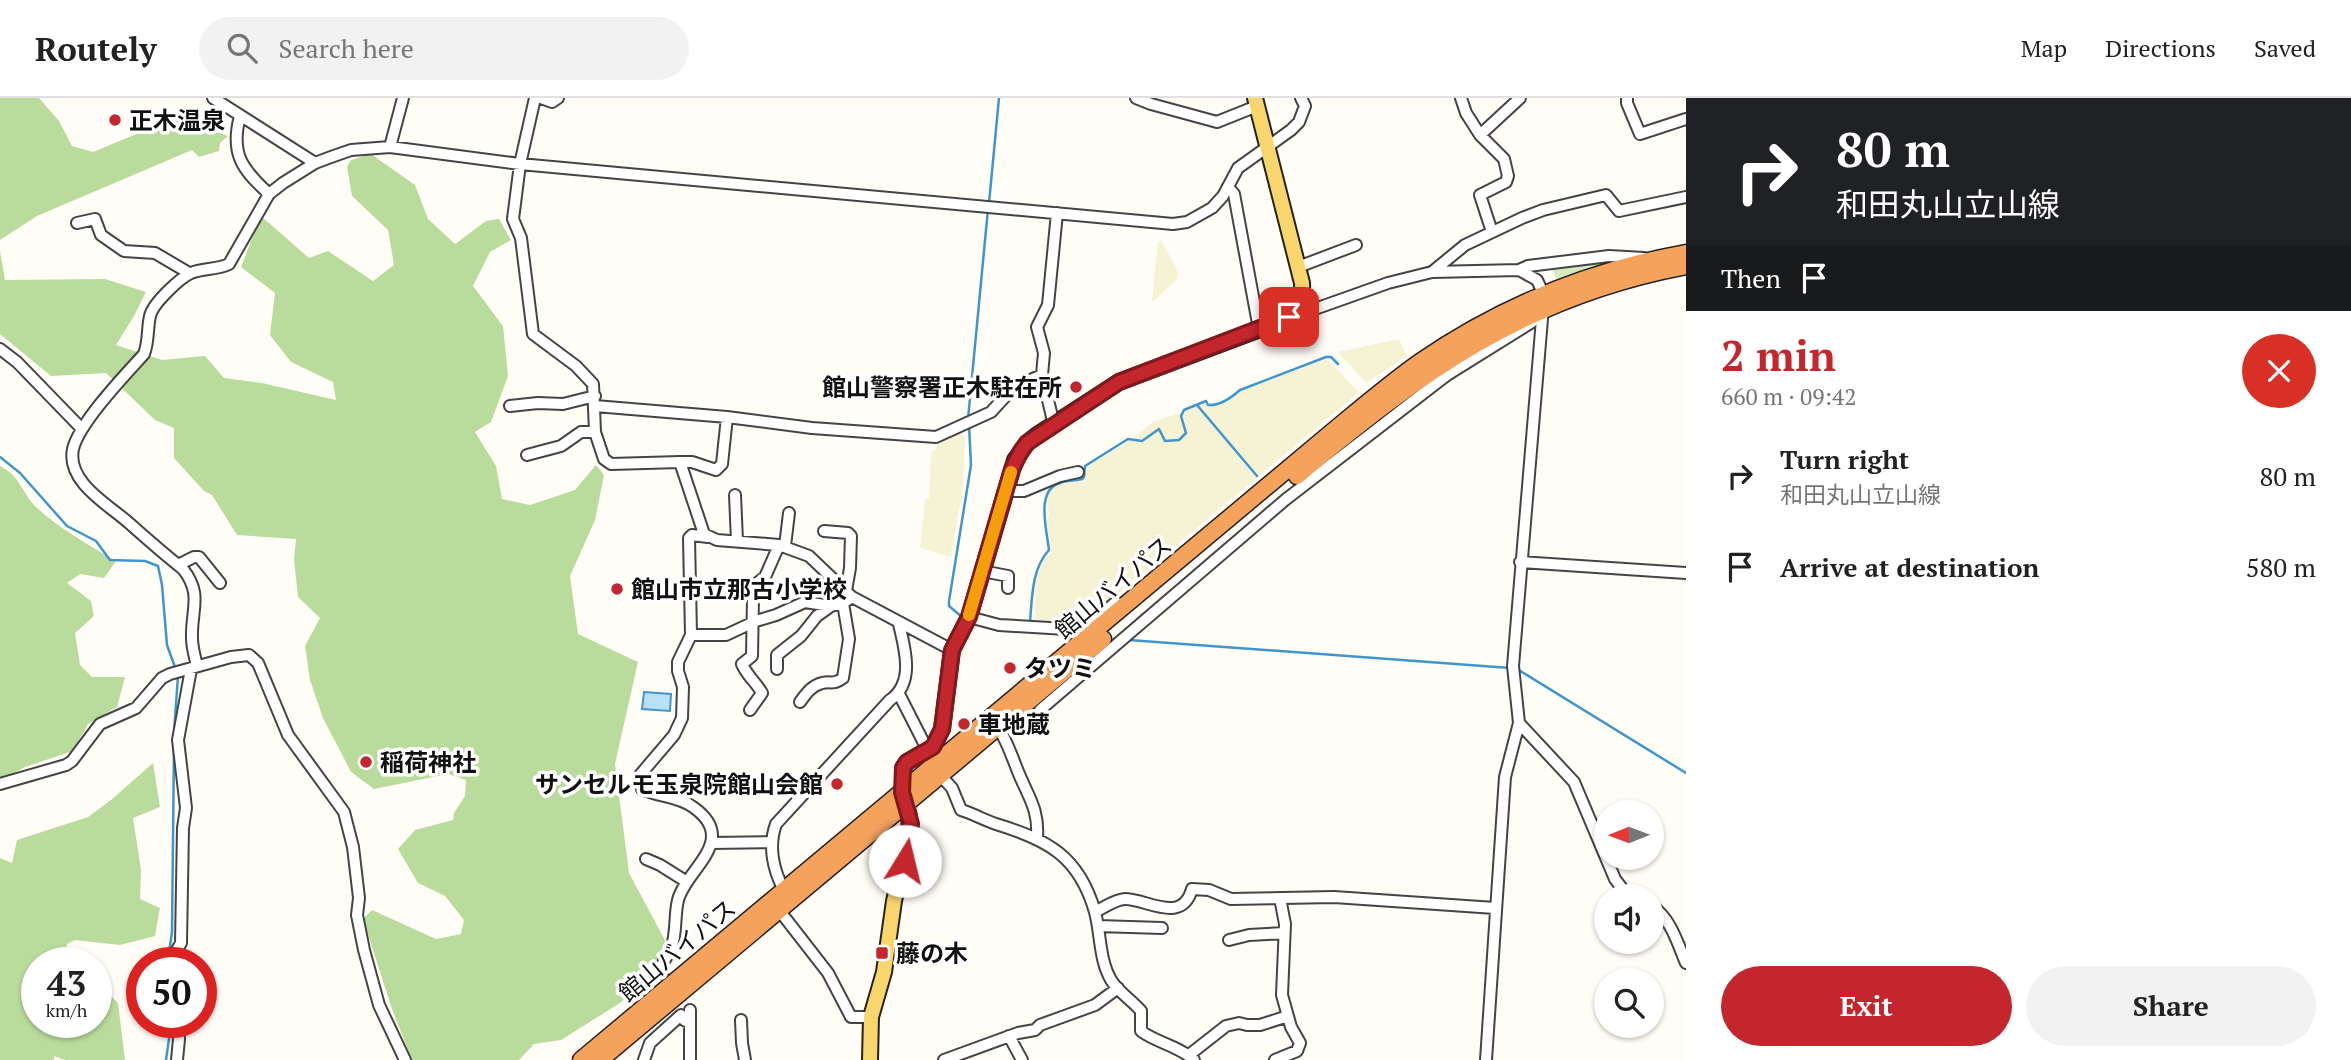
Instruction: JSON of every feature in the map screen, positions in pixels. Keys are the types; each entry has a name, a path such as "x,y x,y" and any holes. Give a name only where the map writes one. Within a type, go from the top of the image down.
{"highway":[{"name":"館山バイパス","path":"581,1060 784,890 940,775 1306,468 1401,392 1483,339 1599,274 1656,258 1686,253"},
{"name":"館山バイパス","path":"600,1060 779,910 904,799 963,739 1412,369 1474,330 1605,285 1686,266"}],"main road":[{"path":"870,1060 871,1017 884,972 894,901 910,832 904,799 903,768 907,762 933,747 942,729 952,650 969,617 1005,491 1021,451 1027,443 1119,382 1282,321 1294,312 1302,291 1298,267 1256,102"}],"street":[{"path":"213,98 315,163"},
{"path":"390,146 403,98"},
{"path":"535,98 520,164 513,219 521,238 533,334 576,366 593,384 594,432 604,459 611,464 692,462 716,470 722,464 727,417"},
{"path":"541,98 552,102 558,98"},
{"path":"1136,98 1217,122 1256,102"},
{"path":"179,947 181,943 183,828 186,808 178,740 195,592 192,581 178,565 94,495 81,480 73,464 72,452 82,429 144,354 149,341 150,315 154,306 189,273 222,268 229,264 269,194 315,163 351,150 390,146 520,164 1162,223 1187,222 1212,208 1223,196 1238,168 1299,122 1306,106 1301,98"},
{"path":"1461,98 1466,113 1480,135 1504,159 1508,176 1506,182 1480,195 1492,232"},
{"path":"1480,135 1520,98"},
{"path":"1627,98 1640,134 1686,119"},
{"path":"240,116 236,147 240,161 251,177 269,194"},
{"path":"1228,187 1234,194 1259,329"},
{"path":"1432,272 1465,245 1543,210 1606,195 1619,211 1686,197"},
{"path":"1054,425 1042,375 1044,353 1037,327 1048,305 1057,213"},
{"path":"77,223 95,219 101,235 124,251 155,253 189,273"},
{"path":"1298,267 1356,245"},
{"path":"1294,312 1312,310 1432,272 1519,270 1528,266 1609,256 1656,258"},
{"path":"1486,1060 1505,777 1519,723 1513,669 1543,307 1537,280 1519,270"},
{"path":"1040,710 1285,500 1447,375 1543,307"},
{"path":"0,349 17,362 82,429"},
{"path":"510,406 595,401 812,428 936,437 991,412 1013,387 1042,375"},
{"path":"527,455 561,446 581,432 594,432"},
{"path":"680,462 704,534 708,537"},
{"path":"1005,491 1024,491 1060,476 1078,472"},
{"path":"735,495 737,541"},
{"path":"750,710 762,693 747,675 742,664 752,656 753,597 756,584 765,577 782,545 789,513"},
{"path":"800,702 809,690 822,683 834,684 844,678 849,639 847,597 851,536 848,533 824,531"},
{"path":"662,973 661,967 671,948 678,901 687,882 708,855 712,835 708,824 692,806 666,795 646,791 642,789 640,781 640,775 674,735 681,718 683,687 678,662 691,635 689,538 708,537 782,545 809,556 847,597 952,650"},
{"path":"178,565 199,557 220,583"},
{"path":"1520,562 1686,573"},
{"path":"982,571 1008,576 1008,588"},
{"path":"777,669 777,655 801,636 817,616 847,597"},
{"path":"969,617 999,625 1083,630 1116,602 1122,609"},
{"path":"691,635 726,635 806,603 831,606"},
{"path":"784,890 777,877 772,842 776,824 890,700 899,694 908,662 899,624"},
{"path":"0,784 66,765 100,724 136,708 162,678 249,654 258,663 288,734 344,812 353,847 359,898 357,915 364,950 379,1005 405,1060"},
{"path":"899,694 928,751"},
{"path":"1519,723 1574,782 1619,884"},
{"path":"998,727 1010,746 1021,781 1037,815 1037,838"},
{"path":"942,729 963,739"},
{"path":"940,775 952,788 961,810 1037,838 1054,847 1073,867 1082,880 1095,912 1098,939 1111,981 1141,1011 1141,1031 1192,1058 1226,1026 1239,1023 1247,1026 1260,1025 1288,1016"},
{"path":"711,843 772,842"},
{"path":"646,859 687,882"},
{"path":"1095,912 1126,899 1160,908 1172,908 1185,902 1192,889 1209,890 1231,899 1334,898 1495,908"},
{"path":"1275,1060 1293,1054 1300,1043 1282,995 1284,919 1280,898"},
{"path":"779,910 828,973 852,1017 871,1017"},
{"path":"1664,917 1686,963"},
{"path":"1098,926 1162,928"},
{"path":"1229,940 1250,935 1284,933"},
{"path":"944,1060 1009,1036 1035,1030 1040,1025 1095,1005 1118,988"},
{"path":"690,1010 690,1060"},
{"path":"644,1060 650,1043 681,1015 690,1023"},
{"path":"741,1020 745,1060"},
{"path":"1009,1036 1022,1060"},
{"path":"177,1060 179,1038"}],"shaded area":[{"path":"1161,240 1179,273 1177,279 1154,301 1158,242"},
{"path":"1399,339 1407,356 1366,383 1338,352"},
{"path":"1327,359 1359,392 1081,625 1035,623 1036,583 1042,564 1052,550 1046,523 1049,515 1047,497 1051,490 1058,485 1085,480 1086,467 1130,441 1154,421 1203,404 1215,406 1233,398 1240,391"},
{"path":"962,431 965,441 962,503 951,557 920,548 925,499 929,499 931,453 936,449 938,441"}],"green space":[{"path":"0,98 39,98 59,121 72,146 93,152 158,125 181,120 228,136 220,143 219,151 199,157 192,150 37,216 0,240"},
{"path":"371,154 415,185 428,219 455,244 486,221 499,219 511,240 490,252 473,286 503,326 508,376 491,422 475,432 496,466 502,499 530,505 575,490 596,465 604,475 595,520 570,576 578,634 638,662 615,764 629,873 666,942 653,976 620,1003 561,1040 534,1044 519,1060 412,1060 392,1009 363,919 372,910 436,939 461,934 464,920 445,896 418,883 398,849 415,830 453,820 454,813 465,796 466,780 448,774 374,789 351,772 323,718 310,680 305,646 320,618 298,597 294,559 296,539 237,535 212,495 204,491 174,458 174,428 155,420 106,373 51,376 0,334 0,251 5,280 105,279 146,292 116,345 162,360 205,356 224,378 262,383 336,400 333,382 291,362 270,335 275,293 241,267 261,216 309,258 328,251 373,281 394,265 388,230 352,196 347,167 351,160"},
{"path":"1607,262 1560,280 1556,279 1552,268"},
{"path":"0,466 12,474 30,500 44,514 116,561 104,578 80,574 67,583 91,601 94,616 75,633 80,665 92,677 125,677 117,707 88,724 73,751 25,767 7,777 0,777"},
{"path":"153,763 160,807 133,818 141,870 140,899 160,908 155,936 120,945 75,940 66,947 21,947 21,1038 112,1038 112,997 118,1003 125,1060 65,1060 54,1056 54,1060 0,1060 0,858 12,863 17,840 88,817"}],"water":[{"path":"644,692 671,694 670,711 642,709"}],"waterway":[{"path":"989,203 999,98"},
{"path":"968,419 988,209"},
{"path":"1030,622 1036,574 1049,550 1044,512 1047,494 1052,487 1082,479 1085,466 1128,439 1142,441 1159,429 1165,441 1179,440 1186,433 1181,416 1184,410 1206,401 1208,405 1221,403 1240,390 1326,357 1331,357 1338,364"},
{"path":"1197,405 1257,476"},
{"path":"962,617 949,606 949,601 971,465 969,425"},
{"path":"0,457 20,473 67,526 96,541 110,560 145,561 158,566 167,645 176,670"},
{"path":"1058,634 1073,635"},
{"path":"1129,640 1510,668"},
{"path":"1517,669 1686,773"},
{"path":"174,732 178,676"},
{"path":"169,947 172,932 174,746"},
{"path":"166,1060 169,1038"}],"slow traffic":[{"path":"969,615 1011,472"}],"place":[{"name":"正木温泉","path":"115,120"},
{"name":"館山警察署正木駐在所","path":"1076,387"},
{"name":"館山市立那古小学校","path":"617,589"},
{"name":"タツミ","path":"1010,668"},
{"name":"車地蔵","path":"964,724"},
{"name":"稲荷神社","path":"366,762"},
{"name":"サンセルモ玉泉院館山会館","path":"837,784"},
{"name":"藤の木","path":"882,953"}],"route":[{"path":"905,861 911,824 902,792 903,768 907,762 933,747 942,729 952,650 969,617 1012,469 1021,451 1037,435 1119,382 1289,317"}]}
